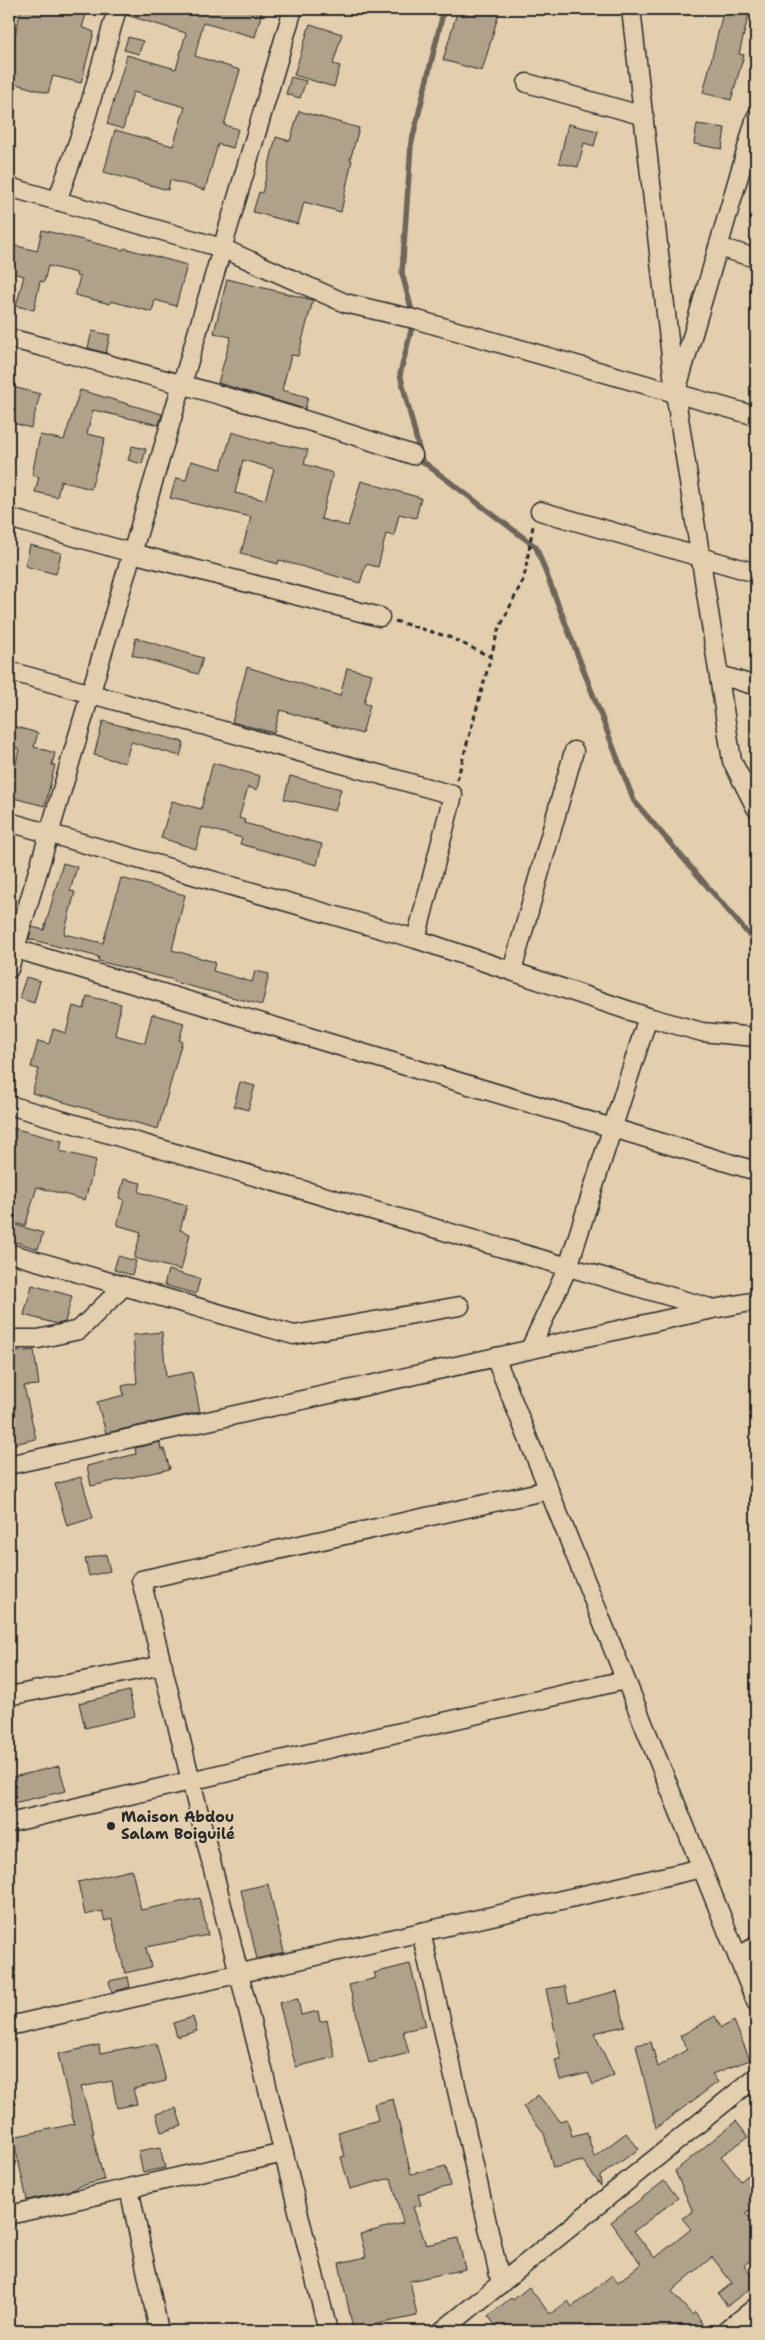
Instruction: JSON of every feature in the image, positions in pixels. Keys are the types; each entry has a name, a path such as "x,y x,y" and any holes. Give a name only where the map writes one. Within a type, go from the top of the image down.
{"street":[{"path":"57,201 84,125 118,9"},
{"path":"9,969 12,948 49,833 293,9"},
{"path":"631,9 675,392 732,762 756,808"},
{"path":"527,83 644,116"},
{"path":"675,392 756,117"},
{"path":"9,187 222,248 345,303 414,319 756,416"},
{"path":"718,247 756,258"},
{"path":"9,338 182,384 351,434 413,455"},
{"path":"540,511 756,573"},
{"path":"9,518 132,553 380,617"},
{"path":"9,671 453,795 416,939"},
{"path":"720,675 756,686"},
{"path":"512,971 574,751"},
{"path":"9,822 416,939 648,1017 702,1032 756,1038"},
{"path":"12,948 756,1171"},
{"path":"530,1349 568,1267 648,1017"},
{"path":"9,1105 713,1309"},
{"path":"9,1253 294,1335 460,1306"},
{"path":"9,1339 38,1339 79,1330 124,1286"},
{"path":"9,1465 530,1349 756,1301"},
{"path":"495,1357 756,2002"},
{"path":"328,2331 142,1580 549,1490"},
{"path":"9,1696 163,1665"},
{"path":"9,1823 626,1680"},
{"path":"9,2026 702,1868"},
{"path":"421,1932 501,2284"},
{"path":"738,1957 756,1946"},
{"path":"454,2328 501,2284 756,2077"},
{"path":"9,2215 284,2154"},
{"path":"129,2188 159,2331"},
{"path":"726,2331 756,2307"}],"path":[{"path":"453,795 498,631 524,578 534,523 540,511"},
{"path":"380,617 449,637 491,657"}],"building":[{"path":"21,9 88,9 82,27 94,32 81,83 53,76 48,93 9,82 9,59"},
{"path":"127,9 251,9 262,12 255,37 203,23 195,56 240,70 224,125 238,129 233,148 218,144 205,190 170,180 168,190 104,172 115,130 173,146 185,107 133,92 123,129 107,124 127,55 176,69 186,33 126,15"},
{"path":"458,9 485,9 499,13 482,71 443,60"},
{"path":"724,9 750,9 739,54 744,55 731,100 703,93"},
{"path":"310,24 342,34 333,64 340,66 334,87 294,75"},
{"path":"128,37 143,41 139,54 124,50"},
{"path":"291,77 306,81 300,98 286,94"},
{"path":"299,111 359,128 350,160 352,160 341,212 304,202 298,224 253,212 259,192 262,193 276,137 290,141"},
{"path":"568,124 598,131 594,146 584,143 578,167 559,163"},
{"path":"697,124 725,128 722,149 694,144"},
{"path":"42,230 123,250 124,248 187,265 176,306 155,300 152,312 111,301 110,304 75,295 80,277 76,276 77,273 48,266 44,282 40,281 34,310 16,306 24,276 9,272 9,244 37,251"},
{"path":"227,279 313,300 298,356 291,355 282,390 308,397 305,409 218,383 231,337 214,333"},
{"path":"92,331 110,335 106,353 88,348"},
{"path":"9,386 40,394 31,428 9,422"},
{"path":"80,390 162,414 159,425 93,410 87,434 105,438 91,489 61,481 57,497 35,492 39,477 32,475 40,435 64,440"},
{"path":"232,432 271,444 271,442 308,450 304,464 333,473 321,519 348,526 361,481 421,498 416,518 399,514 394,536 386,534 378,567 366,564 360,583 279,560 278,564 241,553 251,517 170,498 176,478 186,480 191,461 221,469","holes":["243,460 274,469 265,500 235,493"]},
{"path":"132,446 146,449 142,464 128,460"},
{"path":"30,545 61,553 56,574 25,566"},
{"path":"136,638 203,658 198,674 132,655"},
{"path":"247,667 340,696 347,668 372,674 364,703 370,705 362,734 280,710 274,733 232,722"},
{"path":"103,721 184,742 180,756 131,742 125,763 94,755"},
{"path":"9,725 38,733 34,747 55,753 52,765 55,765 45,806 9,797 19,749 9,746"},
{"path":"213,763 260,776 257,790 248,787 239,818 245,820 244,823 322,844 317,865 240,844 242,838 202,827 196,849 161,838 172,801 201,809"},
{"path":"290,776 341,789 335,811 284,799"},
{"path":"63,863 77,867 70,891 75,892 64,934 103,943 121,878 185,895 172,950 215,962 213,971 252,982 255,971 269,974 262,1005 98,961 99,957 29,939 32,927 44,930"},
{"path":"26,977 40,981 34,1003 19,998"},
{"path":"87,996 121,1004 115,1035 145,1043 152,1014 184,1023 179,1041 182,1041 158,1129 32,1093 39,1069 31,1067 38,1041 49,1044 53,1029 66,1033 73,1006 84,1009"},
{"path":"240,1082 255,1086 248,1110 234,1106"},
{"path":"9,1127 62,1141 60,1151 96,1160 85,1200 37,1187 25,1226 9,1221"},
{"path":"124,1179 141,1183 139,1192 187,1205 180,1230 190,1234 181,1270 134,1258 141,1232 117,1225 124,1200 119,1198"},
{"path":"13,1224 43,1233 38,1249 9,1240"},
{"path":"118,1256 136,1261 132,1275 114,1270"},
{"path":"168,1270 200,1279 196,1294 164,1285"},
{"path":"32,1285 72,1296 65,1322 57,1324 24,1315"},
{"path":"162,1332 166,1377 192,1372 200,1412 106,1433 97,1402 124,1395 122,1386 137,1383 133,1335"},
{"path":"9,1350 15,1350 16,1352 34,1350 39,1385 24,1386 36,1439 9,1445"},
{"path":"160,1442 161,1450 164,1449 170,1469 91,1486 87,1466 136,1454 135,1448"},
{"path":"81,1477 93,1518 67,1526 55,1484"},
{"path":"106,1554 110,1571 89,1576 85,1559"},
{"path":"129,1691 135,1716 85,1728 79,1703"},
{"path":"59,1766 66,1791 9,1804 9,1778"},
{"path":"132,1870 141,1910 200,1898 208,1935 146,1947 151,1967 125,1973 112,1919 105,1921 102,1911 85,1915 78,1882"},
{"path":"268,1884 284,1952 257,1959 241,1890"},
{"path":"410,1964 426,2026 403,2031 409,2053 369,2063 349,1985 376,1978 374,1973"},
{"path":"128,1977 130,1987 112,1992 109,1981"},
{"path":"565,1986 569,2003 617,1991 625,2026 594,2033 614,2075 593,2085 588,2073 560,2080 555,2060 561,2059 546,1989"},
{"path":"298,1999 301,2015 318,2011 320,2022 327,2020 335,2057 296,2067 279,2003"},
{"path":"715,2016 721,2028 734,2021 750,2060 712,2074 718,2082 656,2128 636,2045 651,2042 658,2067 688,2049 680,2036"},
{"path":"193,2017 197,2031 177,2037 173,2023"},
{"path":"156,2043 166,2081 133,2089 137,2104 117,2108 112,2081 81,2087 94,2133 92,2133 104,2180 76,2187 76,2189 27,2200 13,2137 74,2124 58,2054 99,2045 100,2053"},
{"path":"538,2095 560,2121 567,2119 572,2136 587,2132 594,2157 626,2133 639,2149 600,2176 601,2186 583,2161 553,2168 544,2133 523,2107"},
{"path":"393,2099 411,2174 446,2166 450,2186 418,2194 421,2205 413,2207 426,2245 458,2238 465,2269 410,2281 417,2316 353,2329 339,2263 366,2257 360,2234 403,2223 391,2178 350,2189 341,2157 345,2156 338,2132 378,2120 374,2104"},
{"path":"176,2108 182,2126 161,2132 156,2114"},
{"path":"736,2121 748,2137 721,2156 741,2181 756,2168 756,2194 750,2199 756,2205 746,2213 756,2227 756,2256 744,2265 756,2281 756,2284 727,2306 718,2294 732,2283 712,2257 674,2289 672,2292 692,2315 695,2312 708,2331 595,2331 590,2324 580,2331 500,2331 488,2316 529,2287 549,2313 552,2313 568,2301 572,2307 612,2275 618,2282 641,2264 611,2222 664,2181 678,2198 634,2231 655,2258 691,2229 682,2218 693,2212 675,2171"},
{"path":"160,2147 165,2168 143,2172 138,2151"}],"waterway":[{"path":"444,9 411,145 402,273 414,319 400,374 422,461 536,547 634,801 756,943"}],"place":[{"name":"Maison Abdou Salam Boiguilé","path":"111,1826"}]}
